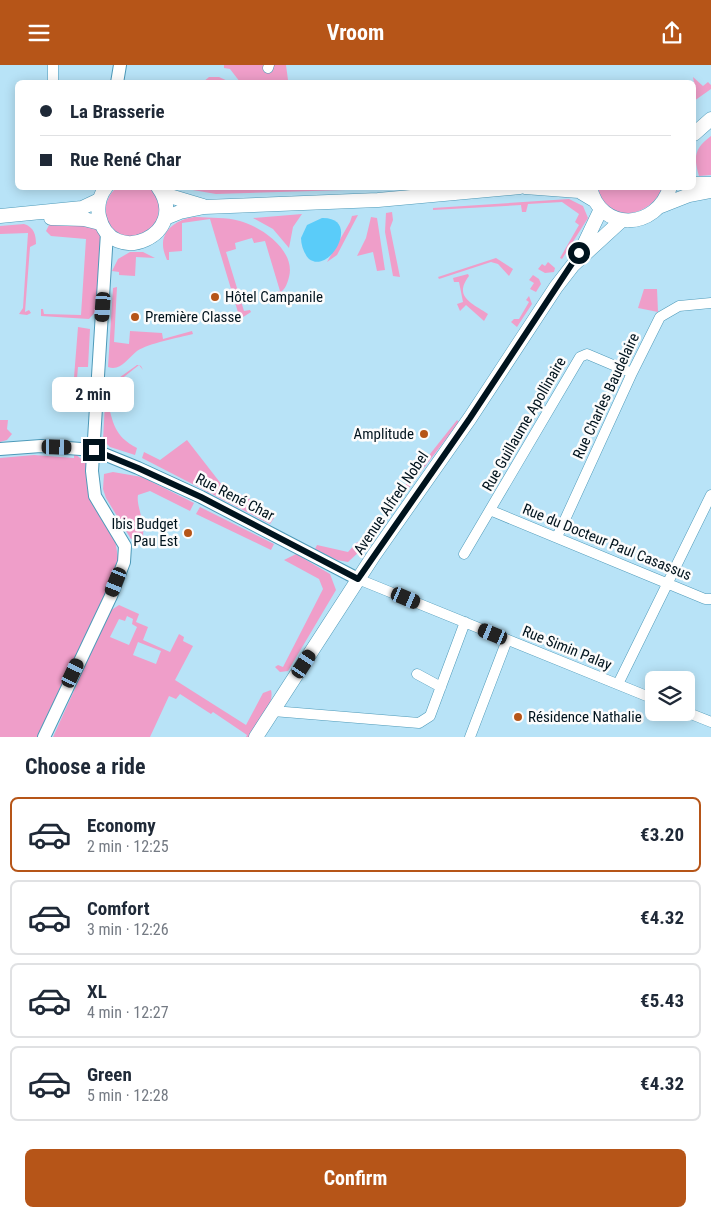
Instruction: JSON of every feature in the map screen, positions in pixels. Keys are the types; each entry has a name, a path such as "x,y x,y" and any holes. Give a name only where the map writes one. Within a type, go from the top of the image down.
{"main road":[{"path":"696,120 711,108"},
{"path":"696,132 711,119"},
{"path":"696,183 711,184"},
{"path":"104,190 99,200 98,212 104,228"},
{"path":"165,219 180,212 204,207 378,200 487,190"},
{"path":"566,190 580,191 595,199 622,220 643,218 661,206 689,195 711,191"},
{"path":"661,206 669,190"},
{"path":"0,216 84,219 104,228 116,240 127,243 148,240 155,235 165,219 166,202 160,191"},
{"path":"160,191 204,207"},
{"name":"Avenue Alfred Nobel","path":"256,737 358,579 573,265 593,229 595,199"},
{"path":"0,216 82,208 99,200"},
{"name":"Avenue Alfred Nobel","path":"573,265 622,220"}],"street":[{"path":"53,65 53,80"},
{"path":"118,80 120,65"},
{"path":"44,737 111,596 125,555 125,546 93,489 107,258 104,228"},
{"path":"107,258 127,243"},
{"name":"Rue Charles Baudelaire","path":"557,537 632,373 660,317 679,306 711,303"},
{"name":"Rue Guillaume Apollinaire","path":"464,554 492,511 580,357 587,354 632,373"},
{"name":"Rue René Char","path":"0,449 41,446 94,450 201,497 358,579"},
{"path":"618,684 711,495"},
{"name":"Rue du Docteur Paul Casassus","path":"492,511 705,599 711,599"},
{"name":"Rue Simin Palay","path":"358,579 645,695"},
{"path":"273,711 419,723 430,716 465,622"},
{"path":"470,737 507,639"},
{"path":"417,674 441,687"},
{"path":"695,716 711,723"}],"shaded area":[{"path":"224,65 286,65 288,80 238,80 230,69 224,68"},
{"path":"209,77 219,77 226,80 205,80"},
{"path":"693,77 703,86 708,82 711,85 711,89 696,100 696,80 694,80"},
{"path":"711,136 711,175 699,176 696,163 697,153"},
{"path":"114,190 152,190 159,204 157,224 138,238 121,235 113,229 106,218 106,205"},
{"path":"193,190 347,190 216,194"},
{"path":"599,190 661,190 648,206 639,211 628,213 610,208 603,200"},
{"path":"569,199 583,206 588,218 562,259 560,258 579,225 575,222 579,214 562,202 528,204 526,212 522,212 521,205 433,210 433,208"},
{"path":"392,212 393,220 390,228 400,277 393,276 385,232 386,213"},
{"path":"302,214 293,227 289,248 273,229 253,218"},
{"path":"358,215 337,255 327,262 352,216"},
{"path":"191,217 224,218 240,221 258,229 275,241 282,249 290,267 289,277 283,290 276,295 274,293 280,291 265,241 254,243 252,238 235,243 236,249 226,252 244,311 250,310 251,312 240,319 210,219 182,223 182,251 169,252 169,260 167,260 163,245 166,233 174,224"},
{"path":"371,217 377,218 385,270 377,271 373,252 357,256 366,238"},
{"path":"50,223 90,223 101,230 96,311 89,319 41,316 41,309 43,309 44,314 81,315 86,239 51,236 46,231"},
{"path":"24,224 32,229 36,241 36,244 30,247 25,312 29,310 31,313 27,315 19,314 23,308 28,233 0,234 0,226"},
{"path":"130,252 143,252 155,258 136,257 135,276 119,275 119,272 112,271 118,259"},
{"path":"496,258 513,269 509,276 498,264 491,262 439,279 438,277"},
{"path":"548,262 555,268 554,272 545,273 538,269 542,264 545,266"},
{"path":"468,274 469,276 463,289 464,294 466,299 488,314 484,321 466,305 460,311 457,304 463,302 459,282 454,282 453,278"},
{"path":"533,275 539,279 541,284 536,292 530,289 534,283 529,280"},
{"path":"117,287 114,342 129,344 130,331 162,333 163,339 192,331 193,334 142,348 120,366 116,368 108,367 113,288"},
{"path":"644,289 657,289 658,312 638,308"},
{"path":"529,296 532,304 517,327 511,322 514,319 519,319 529,302 526,300"},
{"path":"78,327 90,329 88,367 78,367 76,390 73,390"},
{"path":"139,365 110,388 114,393 107,399 119,434 137,448 135,455 110,447 103,440 106,384 116,380"},
{"path":"0,420 8,420 7,429 12,434 7,440 0,442"},
{"path":"457,420 459,422 420,473 416,474 415,473"},
{"path":"187,440 222,485 264,506 260,510 274,518 270,524 142,458 144,452 160,460"},
{"path":"74,453 86,463 88,493 115,539 119,564 40,737 0,737 0,458 34,455 74,458"},
{"path":"113,472 142,477 194,503 190,511 150,491 138,495 143,536 131,539 106,498 103,489 104,474"},
{"path":"410,479 414,481 389,515 385,512"},
{"path":"200,507 274,544 271,550 196,514"},
{"path":"377,523 381,527 364,552 360,551 348,562 337,560 315,549 317,545 348,552 356,543 365,539"},
{"path":"296,554 330,574 336,590 288,671 280,672 275,667 278,665 283,667 323,589 319,579 284,560"},
{"path":"119,605 139,614 136,622 148,627 143,640 170,652 179,634 184,637 183,641 193,646 175,680 246,725 263,693 271,690 271,702 251,737 246,737 247,735 213,712 211,714 180,694 176,699 169,696 150,737 53,737 110,611","holes":["127,616 133,619 132,624 137,627 129,645 110,637 119,619 125,621","138,642 161,651 156,664 133,655"]}],"water":[{"path":"322,218 334,220 340,226 341,235 333,253 326,259 317,262 307,257 301,238 307,225"}],"place":[{"name":"Hôtel Campanile","path":"215,297"},
{"name":"Première Classe","path":"135,317"},
{"name":"Amplitude","path":"424,434"},
{"name":"Ibis Budget Pau Est","path":"188,533"},
{"name":"Résidence Nathalie","path":"518,717"}],"route":[{"path":"94,450 201,497 358,579 470,418 556,287 573,265 579,253"}]}
